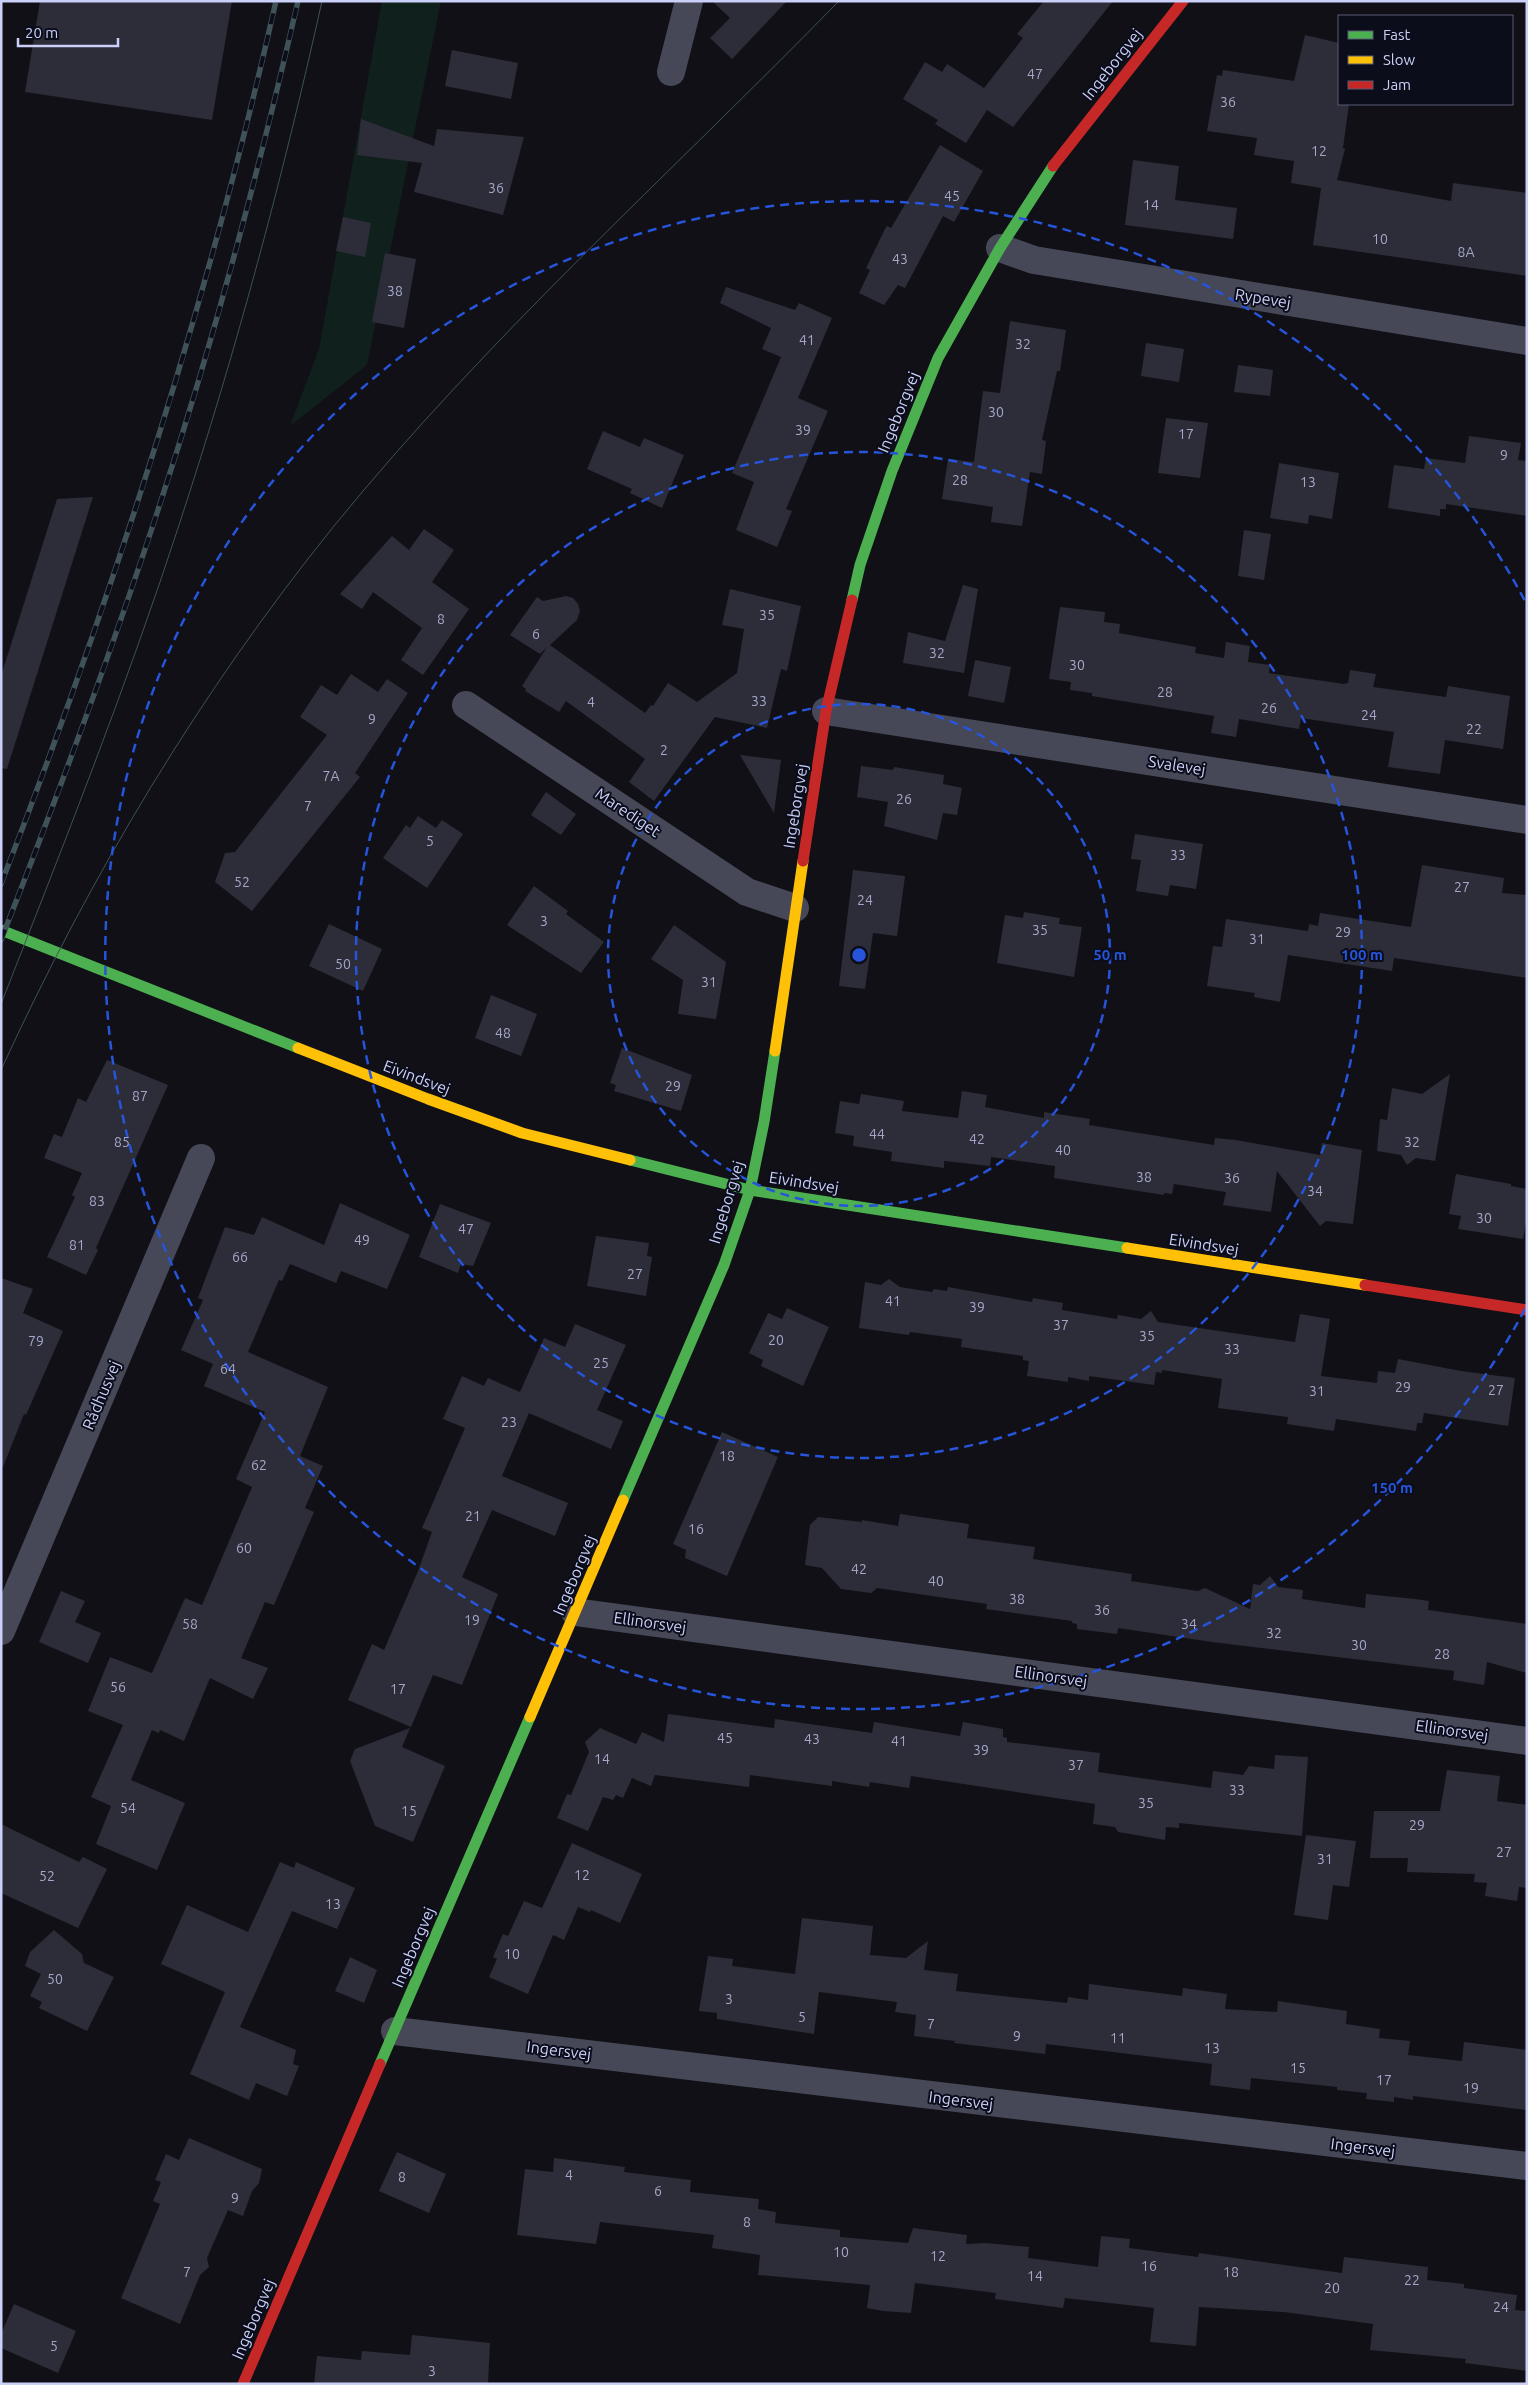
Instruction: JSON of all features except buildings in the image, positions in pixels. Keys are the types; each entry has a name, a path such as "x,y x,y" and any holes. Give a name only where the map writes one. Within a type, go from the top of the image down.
{"street":[{"path":"671,72 689,1"},
{"name":"Ingeborgvej","path":"244,2384 368,2089 395,2031 724,1265 750,1190 764,1122 826,711 860,565 892,470 938,358 1000,248 1048,172 1183,1"},
{"name":"Rypevej","path":"1000,248 1034,260 1527,341"},
{"name":"Marediget","path":"466,705 748,892 795,908"},
{"name":"Svalevej","path":"826,711 1527,820"},
{"name":"Eivindsvej","path":"1,930 428,1100 522,1133 750,1190 1527,1310"},
{"name":"Rådhusvej","path":"1,1631 201,1158"},
{"name":"Ellinorsvej","path":"575,1612 1527,1741"},
{"name":"Ingersvej","path":"395,2031 1527,2166"}],"shaded area":[{"path":"382,1 441,1 367,365 290,426 319,349"}],"tram line":[{"path":"1,1004 117,704 160,583 201,458 275,198 322,1"},
{"path":"1,1070 72,926 110,856 151,788 193,720 238,654 334,526 393,457 516,323 839,1"}],"railway":[{"path":"1,884 82,667 155,448 220,226 276,1"},
{"path":"1,940 101,676 177,452 233,260 267,131 298,1"}],"traffic: fast":[{"path":"852,600 860,565 892,471 938,358 1000,248 1053,166"},
{"path":"1,930 298,1048"},
{"path":"623,1500 724,1265 750,1190 764,1122 775,1051"},
{"path":"630,1160 750,1190 1127,1248"},
{"path":"380,2064 530,1717"}],"traffic: slow":[{"path":"775,1051 803,861"},
{"path":"298,1048 428,1099 522,1133 630,1160"},
{"path":"1127,1248 1365,1285"},
{"path":"530,1717 623,1500"}],"traffic: jam":[{"path":"1053,166 1183,1"},
{"path":"803,861 826,711 852,600"},
{"path":"1365,1285 1527,1310"},
{"path":"243,2384 380,2064"}]}
